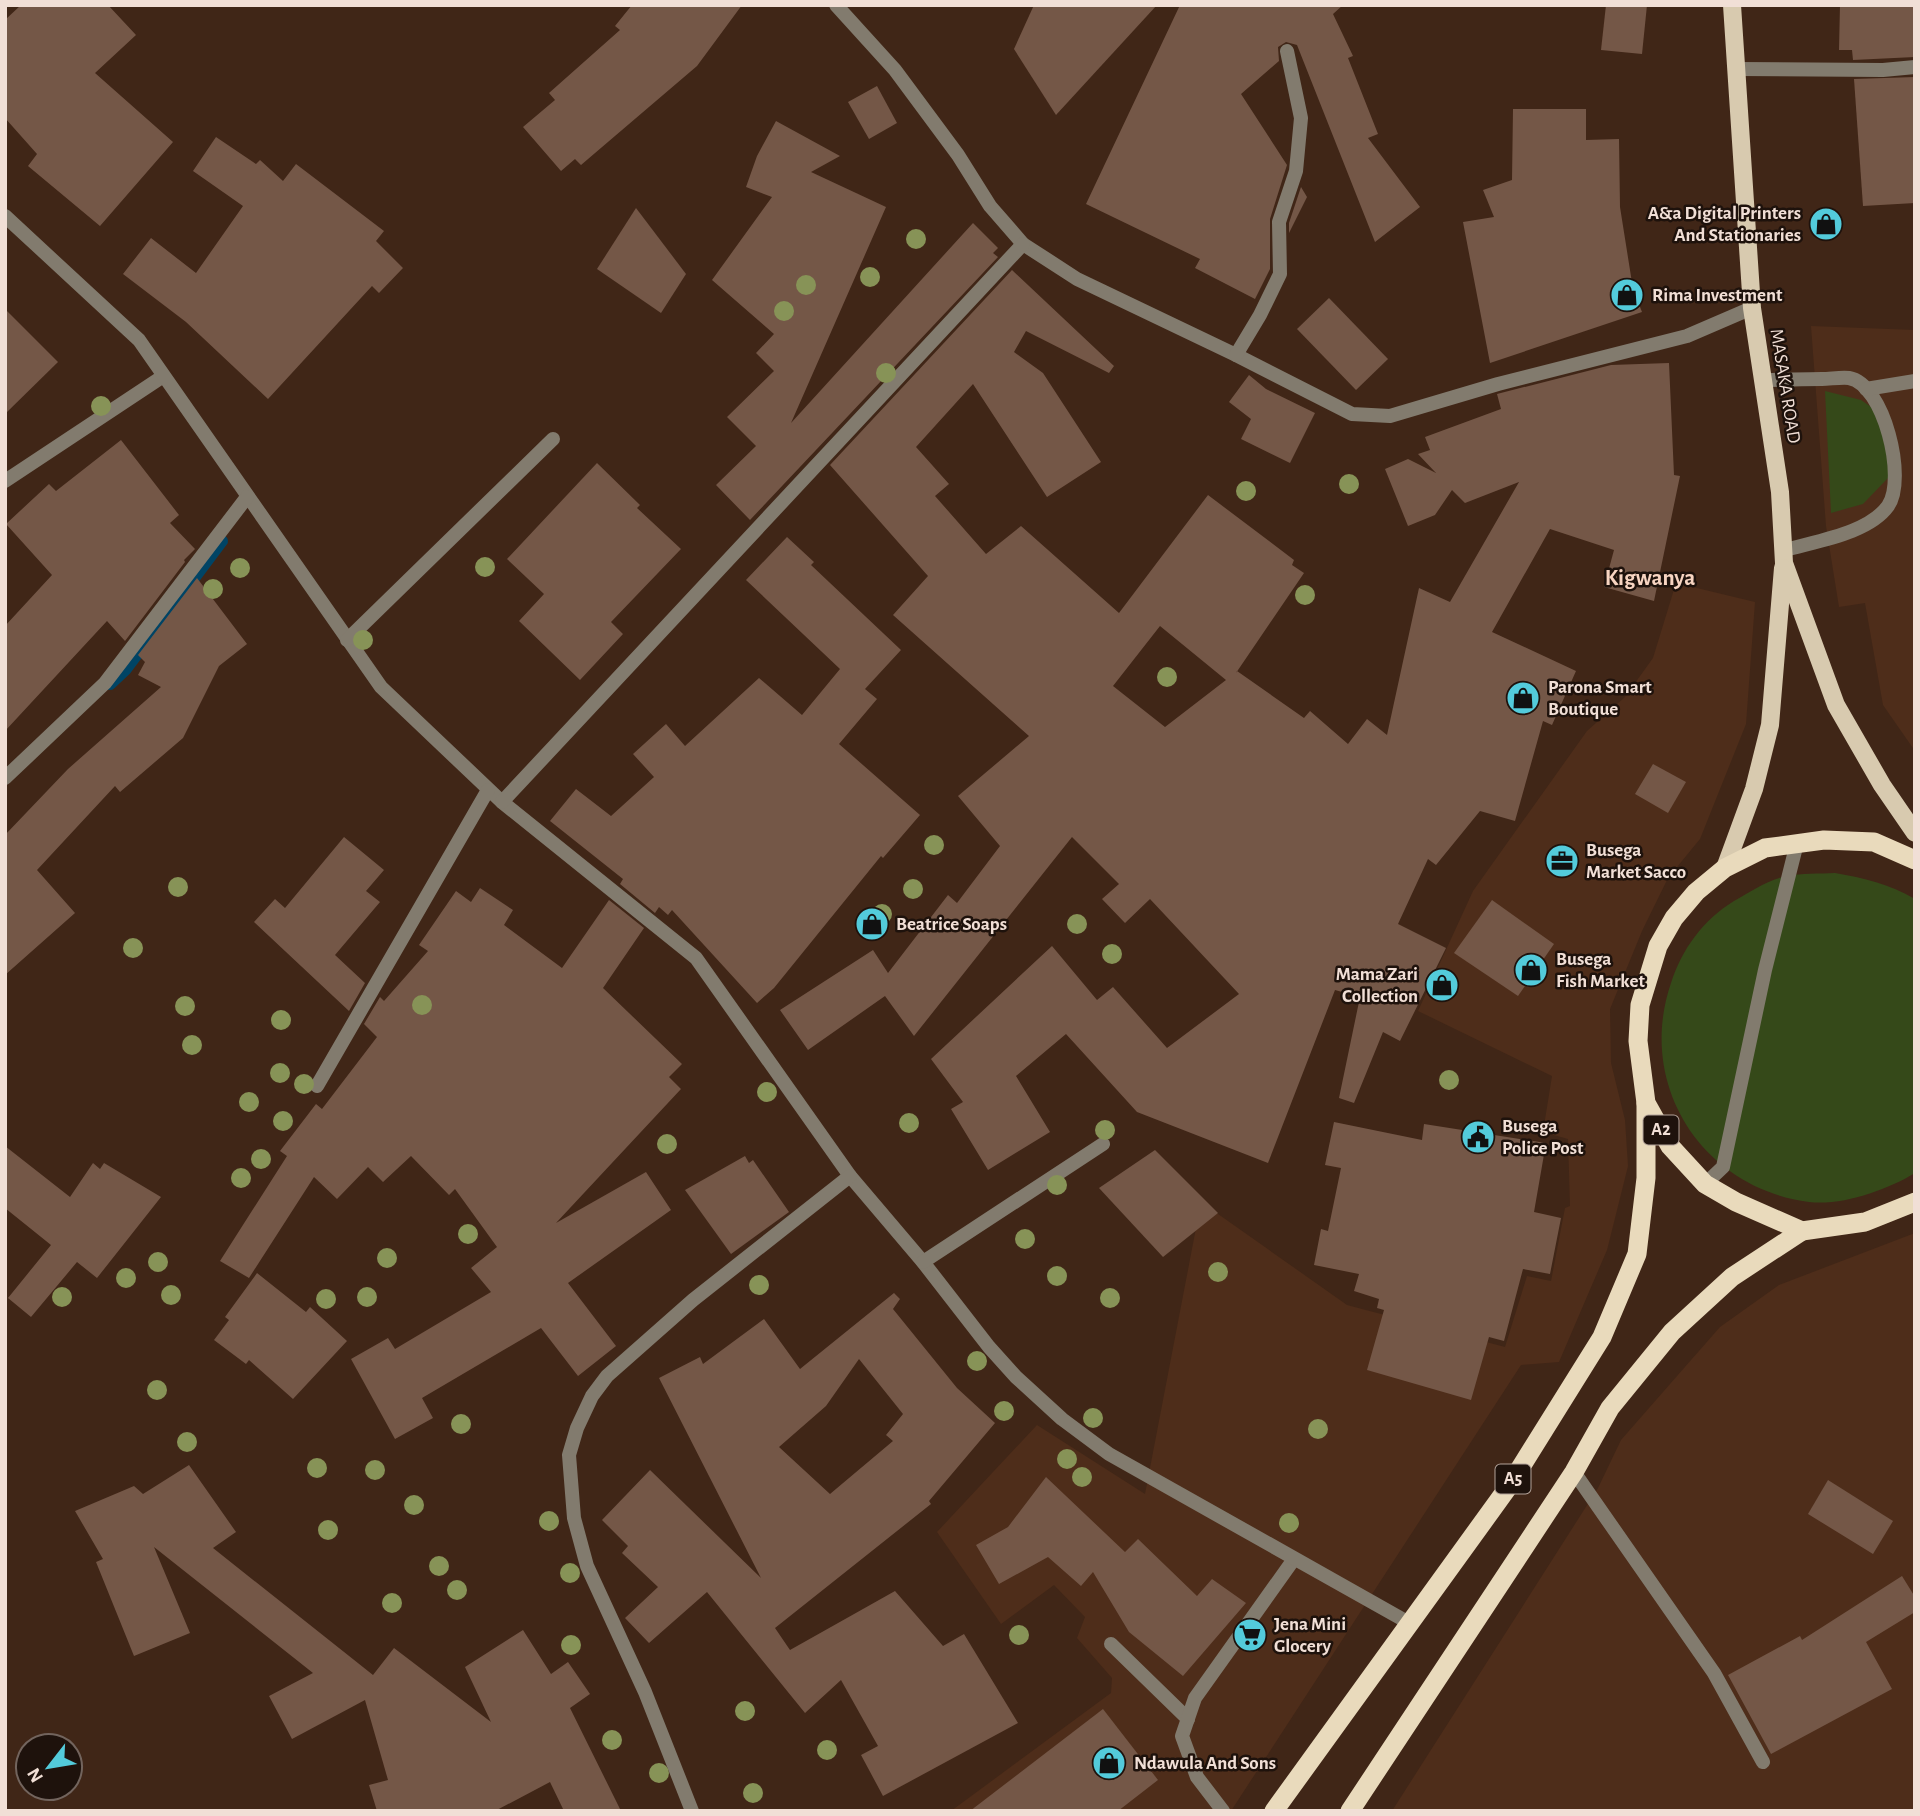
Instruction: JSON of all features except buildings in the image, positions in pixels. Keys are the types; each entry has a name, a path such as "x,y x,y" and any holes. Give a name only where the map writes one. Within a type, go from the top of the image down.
{"highway":[{"name":"A2","path":"1802,1231 1736,1202 1705,1184 1670,1146 1646,1103 1638,1041 1640,1005 1658,946 1674,918 1726,868 1765,848 1824,840 1874,842 1915,860"},
{"name":"A5","path":"1274,1811 1509,1486 1602,1337 1637,1254 1646,1178 1646,1103"},
{"path":"1802,1231 1865,1222 1915,1202"},
{"name":"A5","path":"1350,1811 1574,1472 1611,1408 1672,1332 1732,1277 1802,1231"}],"main road":[{"name":"MASAKA ROAD","path":"1732,5 1752,309 1780,492 1783,557"},
{"name":"A2","path":"1783,557 1836,705 1882,785 1915,833"},
{"name":"A2","path":"1726,868 1754,789 1770,725 1783,557"}],"street":[{"path":"836,5 895,70 958,155 990,206 1023,244 1077,279 1352,414 1390,416 1498,384 1687,336 1752,309"},
{"path":"1236,355 1260,316 1280,274 1279,222 1296,171 1301,118 1287,51"},
{"path":"1737,69 1883,70 1915,67"},
{"path":"5,216 139,340 162,377 381,687 488,790 696,958 850,1177 923,1262 989,1348 1016,1377 1062,1419 1109,1454 1411,1623"},
{"path":"502,802 1023,244"},
{"path":"5,481 162,377"},
{"path":"1763,380 1851,378 1867,389 1882,414 1892,445 1895,483 1890,504 1871,523 1783,557"},
{"path":"1867,389 1915,381"},
{"path":"347,640 553,439"},
{"path":"5,778 105,683 247,498"},
{"path":"317,1086 488,790"},
{"path":"1705,1184 1723,1167 1765,970 1797,843"},
{"path":"923,1262 1103,1144"},
{"path":"692,1811 645,1692 587,1566 574,1518 569,1455 577,1428 592,1396 607,1376 693,1300 850,1177"},
{"path":"1574,1472 1714,1673 1763,1762"},
{"path":"1223,1811 1197,1776 1182,1736 1195,1698 1294,1559"},
{"path":"1111,1644 1188,1719"}],"shaded area":[{"path":"1811,326 1915,330 1915,751 1883,705 1865,603 1839,607 1826,526"},
{"path":"1676,583 1755,602 1746,724 1700,839 1668,878 1642,931 1610,1009 1611,1063 1625,1120 1628,1166 1607,1250 1559,1362 1521,1365 1231,1811 951,1811 1111,1693 1112,1678 1077,1638 1085,1617 1054,1585 1001,1624 937,1532 1037,1425 1145,1494 1201,1202 1347,1305 1505,1347 1527,1276 1551,1281 1565,1208 1570,1206 1568,1139 1543,1132 1552,1076 1418,1011 1473,891 1587,731 1625,697 1653,658"},
{"path":"1915,1233 1915,1811 1392,1811 1598,1488 1621,1440 1720,1327 1779,1285"}],"green space":[{"path":"1825,391 1861,400 1880,413 1890,447 1888,478 1863,504 1831,513"},
{"path":"1835,873 1876,882 1915,899 1915,1173 1864,1195 1822,1203 1771,1193 1737,1176 1709,1153 1687,1126 1671,1093 1663,1058 1662,1021 1671,983 1681,959 1695,936 1713,917 1734,901 1773,880 1793,875"}],"waterway":[{"path":"110,684 126,669 222,541"}],"place":[{"name":"A&a Digital Printers And Stationaries","path":"1826,224"},
{"name":"Rima Investment","path":"1627,295"},
{"name":"Parona Smart Boutique","path":"1523,698"},
{"name":"Busega Market Sacco","path":"1562,861"},
{"name":"Beatrice Soaps","path":"872,924"},
{"name":"Busega Fish Market","path":"1531,970"},
{"name":"Mama Zari Collection","path":"1442,985"},
{"name":"Busega Police Post","path":"1478,1137"},
{"name":"Jena Mini Glocery","path":"1250,1635"},
{"name":"Ndawula And Sons","path":"1109,1763"}],"district":[{"name":"Kigwanya","path":"1650,578"}]}
